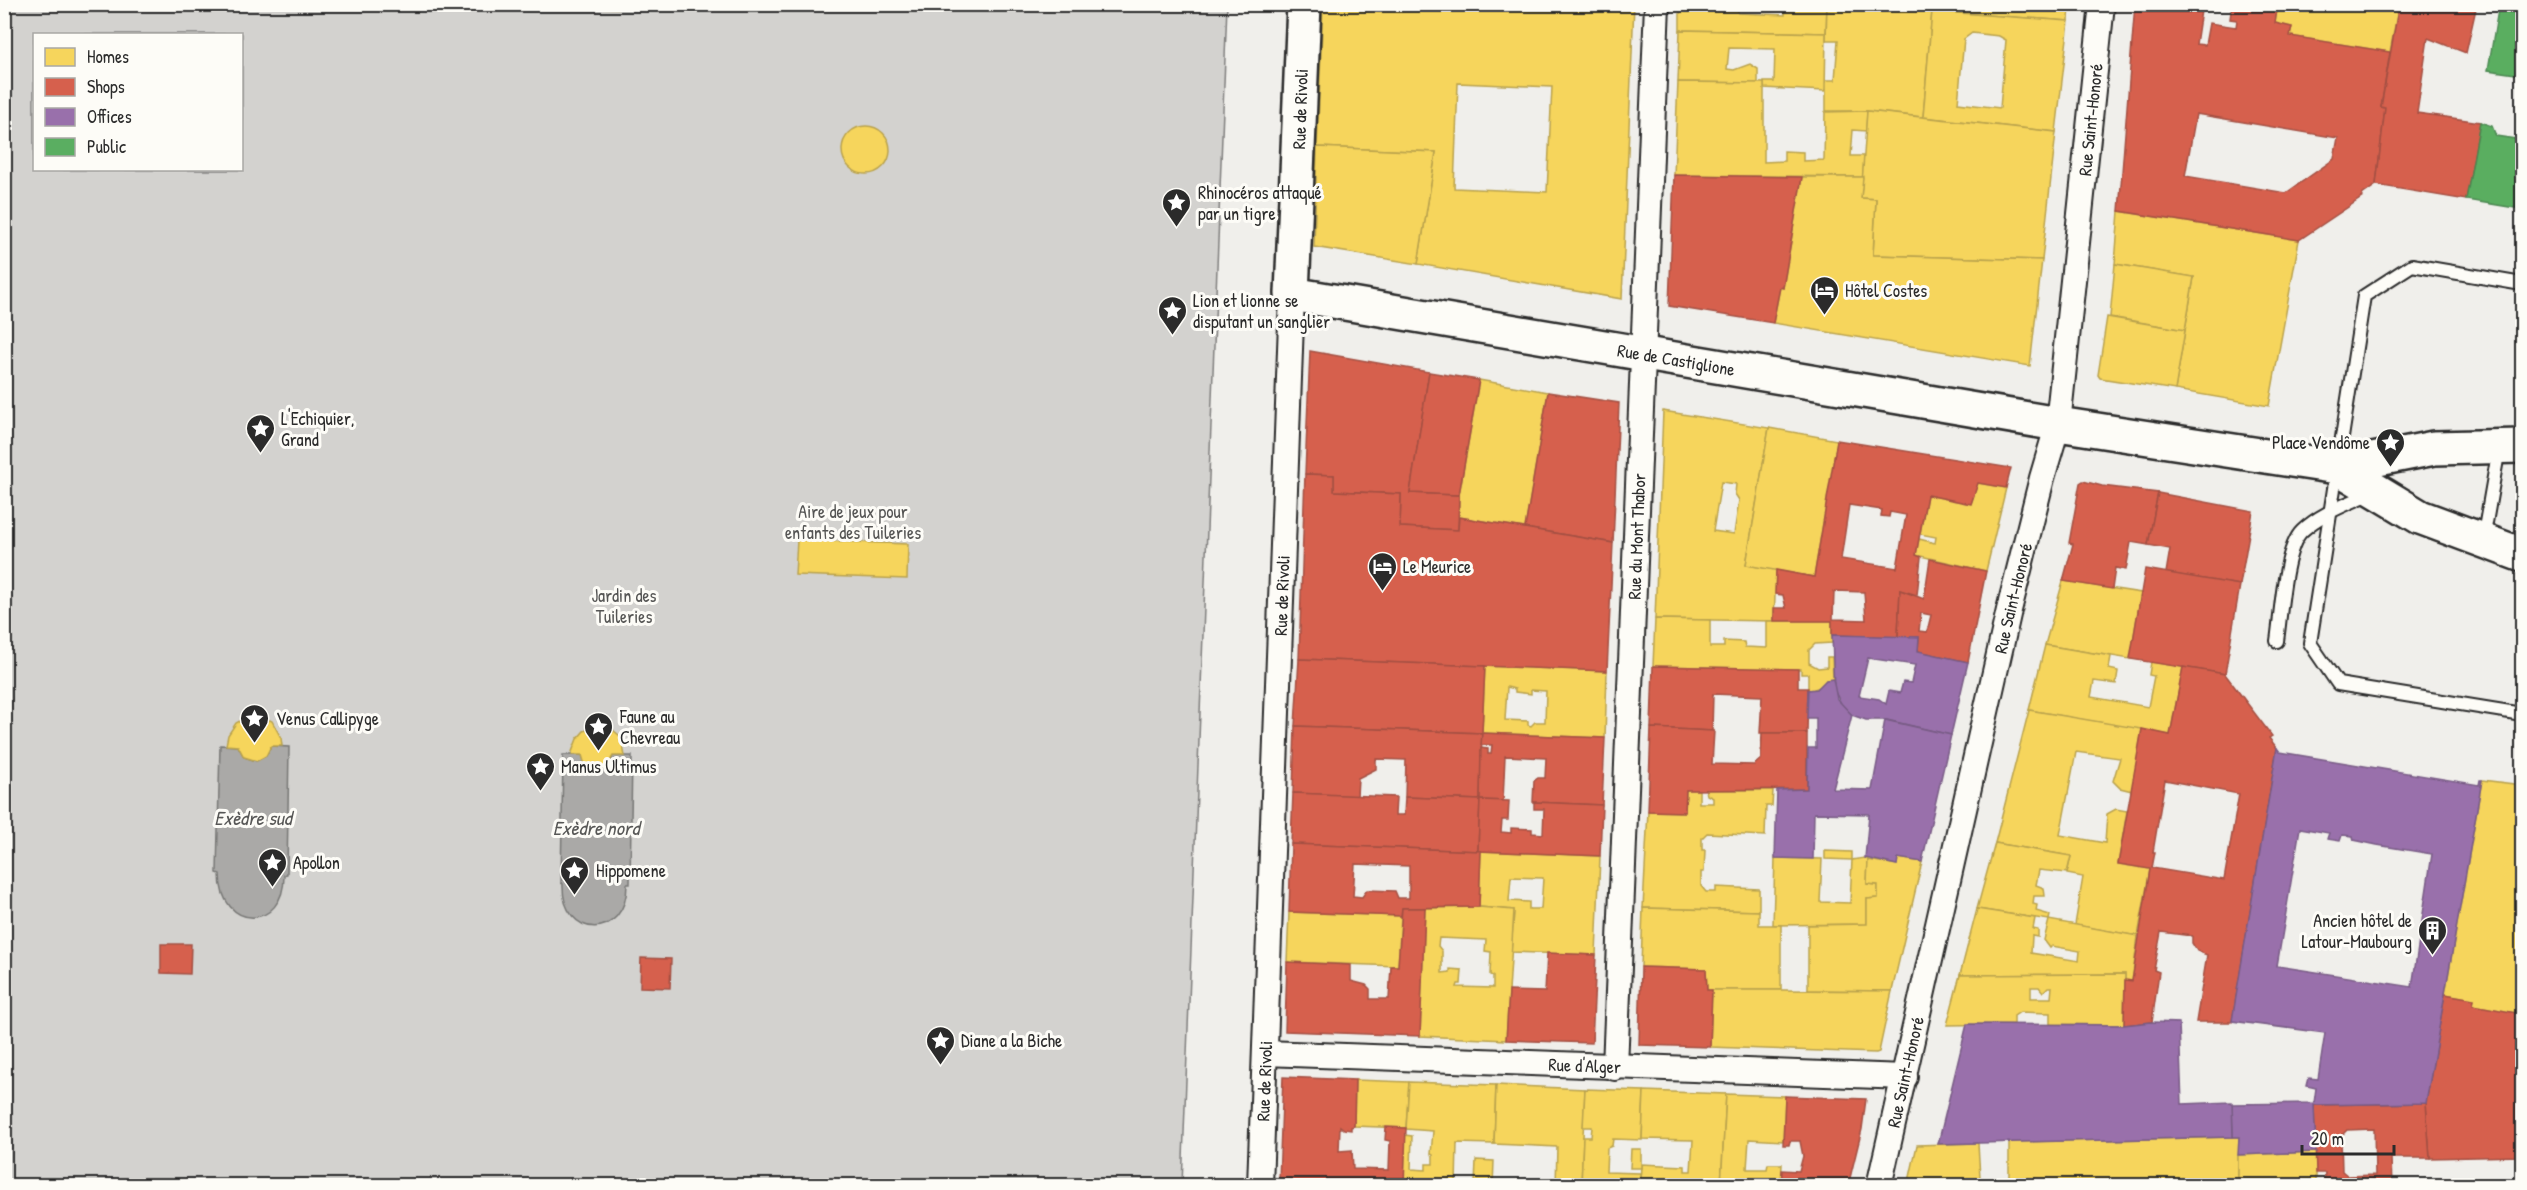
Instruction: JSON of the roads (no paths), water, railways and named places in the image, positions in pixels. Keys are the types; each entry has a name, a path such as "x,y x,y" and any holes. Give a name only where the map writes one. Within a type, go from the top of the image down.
{"street":[{"name":"Rue de Rivoli","path":"1260,1185 1304,4"},
{"name":"Rue du Mont Thabor","path":"1615,1068 1657,4"},
{"name":"Rue Saint-Honoré","path":"1879,1185 2009,610 2058,424 2102,4"},
{"name":"Rue de Castiglione","path":"1292,294 2058,424"},
{"path":"2058,424 2337,466 2434,448 2511,447"},
{"path":"2337,466 2420,518 2523,555"},
{"name":"Rue d'Alger","path":"1265,1053 1615,1068 1905,1077"}],"lane":[{"path":"2523,284 2412,265 2364,296 2310,643 2338,684 2523,714"},
{"path":"2483,541 2511,447"},
{"path":"2277,641 2290,550 2300,532 2330,512 2376,491"}],"water":[{"name":"Exèdre sud","path":"220,745 238,746 244,757 256,761 266,756 271,746 289,747 287,874 284,875 282,893 274,907 264,915 252,917 241,915 230,906 223,893 220,874 217,873"},
{"name":"Exèdre nord","path":"563,755 582,755 587,767 600,771 609,766 613,756 632,756 630,884 627,884 624,903 617,916 606,924 594,927 582,924 572,916 565,902 561,883"}],"place":[{"name":"Rhinocéros attaqué par un tigre","path":"1177,228"},
{"name":"Hôtel Costes","path":"1824,316"},
{"name":"Lion et lionne se disputant un sanglier","path":"1172,336"},
{"name":"L'Echiquier, Grand","path":"260,454"},
{"name":"Place Vendôme","path":"2391,468"},
{"name":"Le Meurice","path":"1382,592"},
{"name":"Venus Callipyge","path":"255,744"},
{"name":"Faune au Chevreau","path":"599,752"},
{"name":"Manus Ultimus","path":"540,792"},
{"name":"Apollon","path":"272,888"},
{"name":"Hippomene","path":"575,896"},
{"name":"Ancien hôtel de Latour-Maubourg","path":"2433,956"},
{"name":"Diane a la Biche","path":"940,1066"}],"park label":[{"name":"Aire de jeux pour enfants des Tuileries","path":"853,521"},
{"name":"Jardin des Tuileries","path":"624,605"}]}
